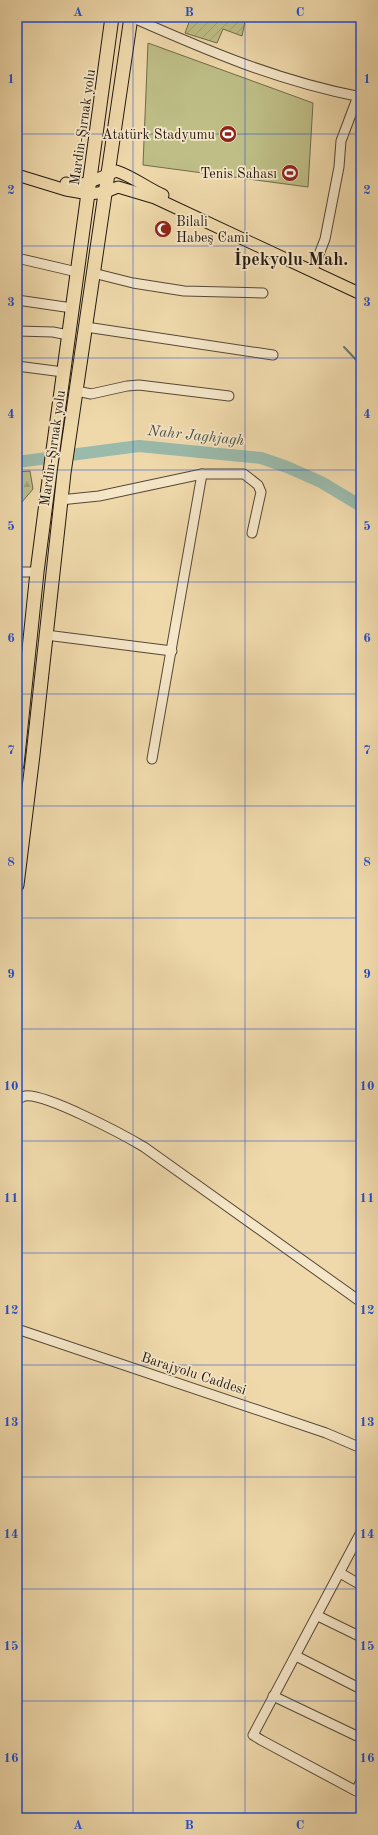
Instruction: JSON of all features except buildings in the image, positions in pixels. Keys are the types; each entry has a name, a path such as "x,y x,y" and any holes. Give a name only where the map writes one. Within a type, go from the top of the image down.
{"highway":[{"name":"Mardin-Şırnak yolu","path":"17,765 21,688 112,17"},
{"name":"Mardin-Şırnak yolu","path":"17,885 60,500 131,17"}],"main road":[{"path":"89,188 109,173 116,171 125,174 137,182 290,260"},
{"path":"17,174 106,192 118,187 154,198 313,270 361,294"}],"street":[{"path":"131,17 266,73 311,86 359,96 341,141 339,167 325,239 313,270"},
{"path":"17,258 77,272"},
{"path":"93,273 134,283 184,290 263,293"},
{"path":"17,300 72,308"},
{"path":"86,327 274,355"},
{"path":"17,331 53,332 68,335"},
{"path":"17,366 63,372"},
{"path":"77,391 91,394 127,386 139,385 229,396"},
{"path":"60,500 99,496 202,474 244,474 258,485 261,492 252,533"},
{"path":"152,759 202,474"},
{"path":"17,572 37,572"},
{"path":"46,635 172,651"},
{"path":"17,1100 26,1096 44,1100 116,1131 144,1147 361,1302"},
{"name":"Barajyolu Caddesi","path":"17,1329 326,1433 361,1448"},
{"path":"361,1532 318,1616 253,1735 356,1790 361,1781"},
{"path":"340,1572 361,1585"},
{"path":"318,1616 361,1637"},
{"path":"296,1656 361,1689"},
{"path":"273,1696 361,1738"}],"green space":[{"path":"191,17 246,17 242,36 223,29 217,43 185,33"},
{"name":"Atatürk Stadyumu","path":"148,43 313,103 308,187 143,165"},
{"path":"30,471 33,489 22,502 17,503 17,472"}],"waterway":[{"path":"344,347 361,365"},
{"name":"Nahr Jaghjagh","path":"17,462 139,446 261,458 287,467 321,482 361,506"}],"place":[{"name":"Atatürk Stadyumu","path":"228,134"},
{"name":"Tenis Sahası","path":"290,173"},
{"name":"Bilali Habeş Cami","path":"163,229"}],"district":[{"name":"İpekyolu Mah.","path":"291,259"}]}
